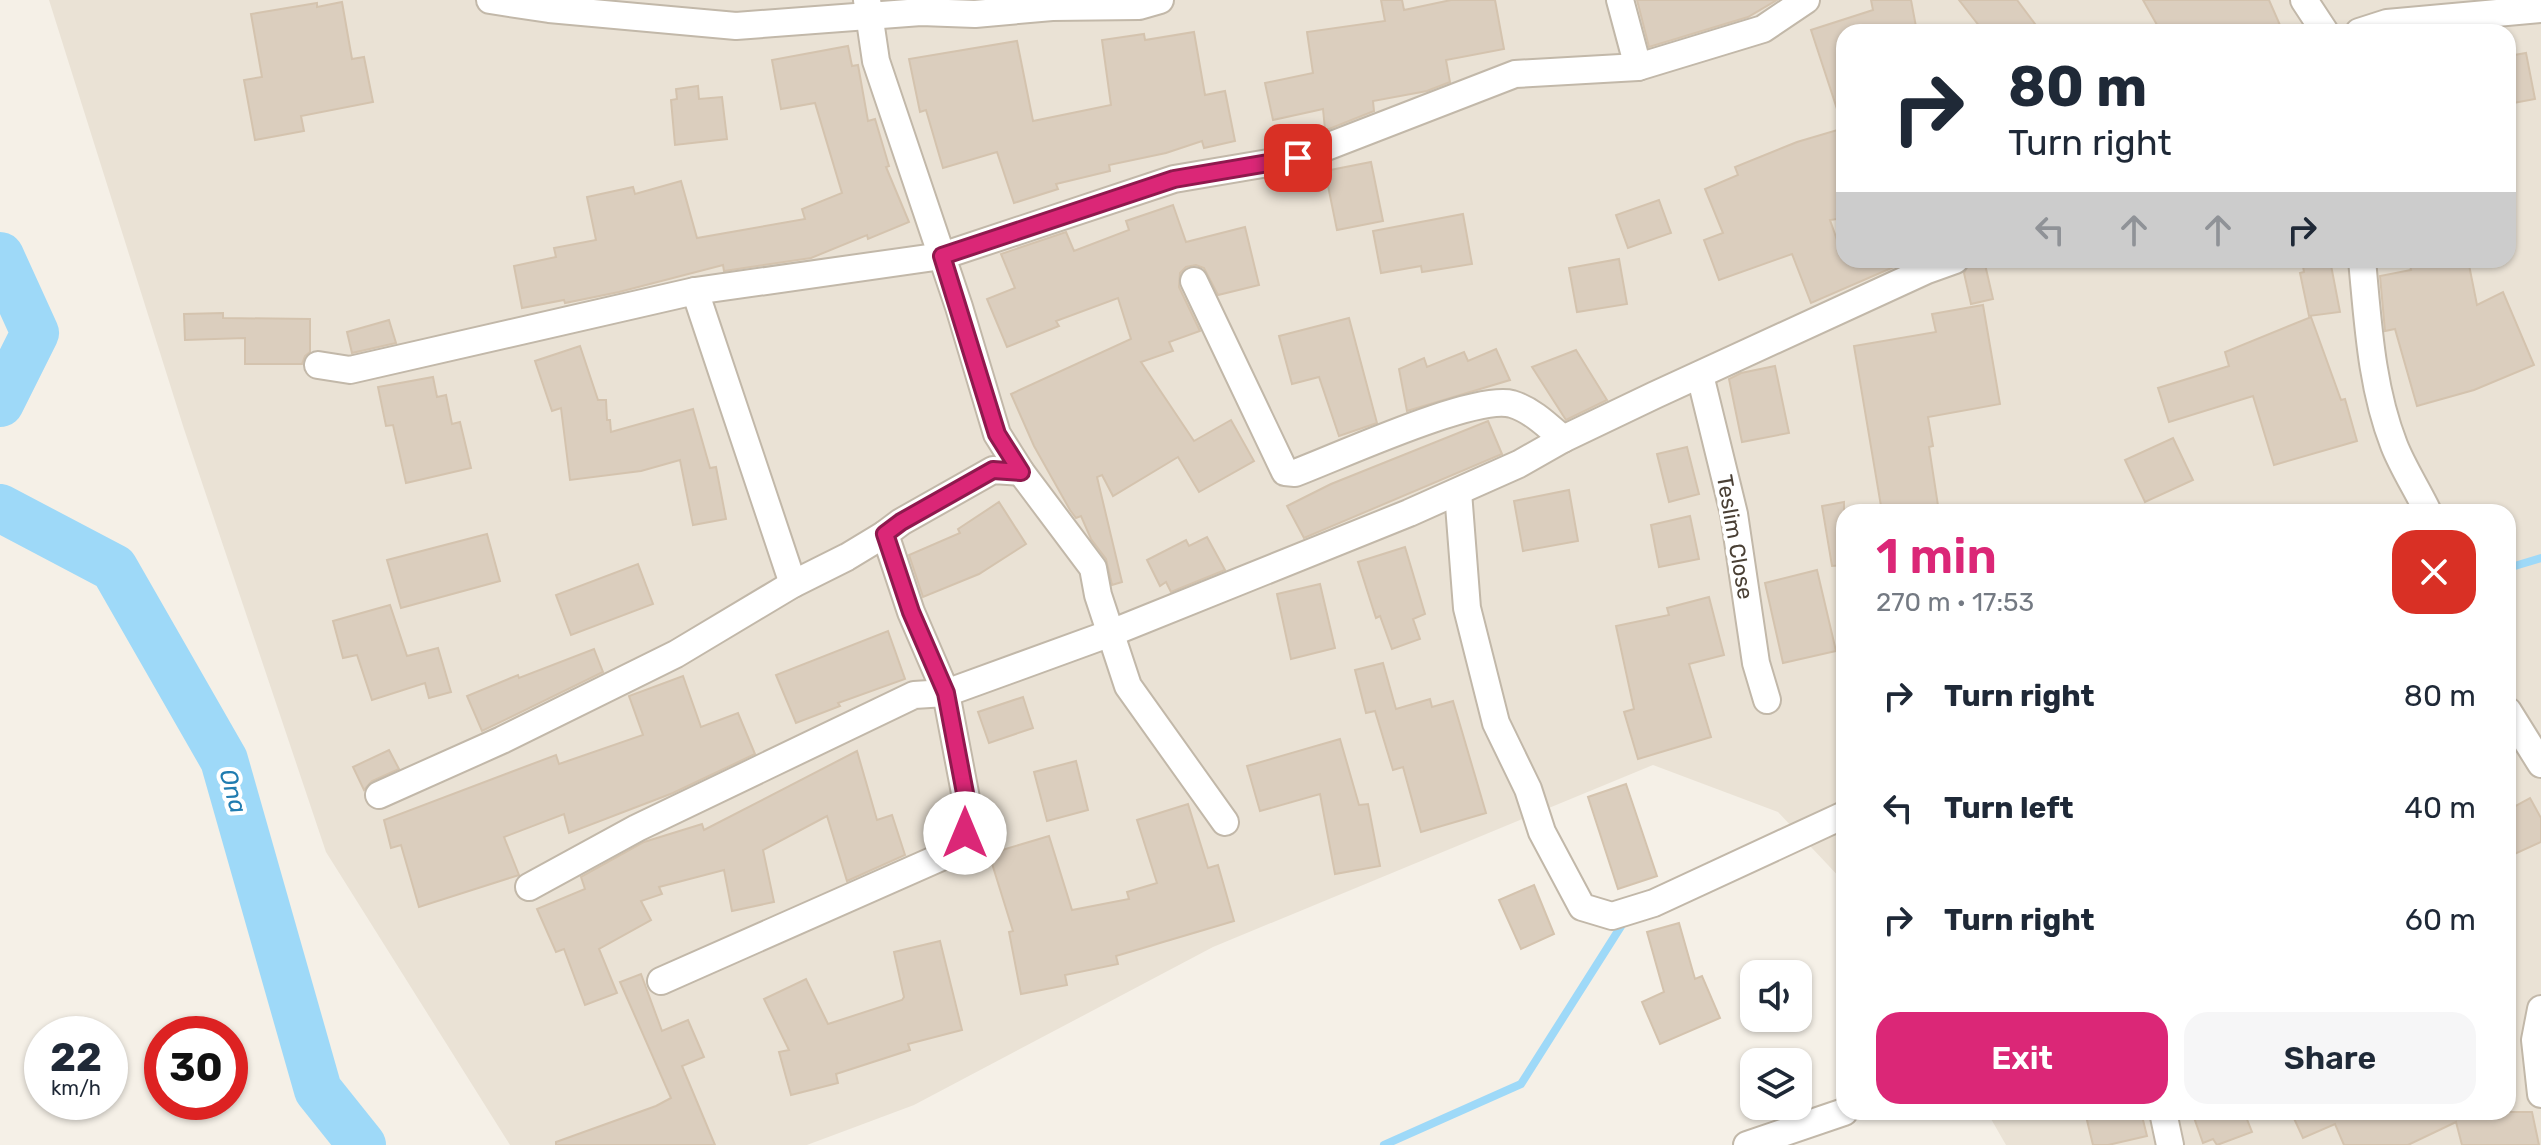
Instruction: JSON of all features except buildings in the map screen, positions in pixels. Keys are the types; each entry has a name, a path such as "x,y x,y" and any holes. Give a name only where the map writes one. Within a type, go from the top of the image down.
{"street":[{"path":"490,0 549,9 736,26 868,9 975,14 1052,7 1139,6 1160,0"},
{"path":"1620,0 1638,67"},
{"path":"318,365 350,370 695,291 942,256 1174,179 1298,158 1515,74 1638,67 1763,29 1806,0"},
{"path":"2304,0 2320,24"},
{"path":"868,9 876,61 942,256 997,434 1021,472 1093,568 1098,595 1128,686 1225,822"},
{"path":"2384,24 2541,9"},
{"path":"529,887 637,828 914,695 946,693 1111,633 1458,492 1519,464 1563,439 1933,268"},
{"path":"2363,268 2372,361 2385,414 2395,447 2424,504"},
{"path":"1194,281 1285,472 1295,473 1452,413 1492,402 1513,404 1530,412 1563,439"},
{"path":"695,291 793,584"},
{"name":"Teslim Close","path":"1700,375 1734,514 1756,663 1767,700"},
{"path":"379,795 502,740 676,654 993,470 1021,472"},
{"path":"1458,492 1467,608 1496,723 1528,789 1542,832 1582,907 1612,916 1654,903 1836,819"},
{"path":"661,981 957,850 969,814 946,693 911,612 885,534"},
{"path":"2516,724 2541,764"},
{"path":"2541,1009 2535,1040 2541,1094"},
{"path":"1747,1145 1836,1115"},
{"path":"2165,1120 2170,1145"}],"shaded area":[{"path":"49,0 2541,0 2541,1145 2006,1145 1992,1120 2516,1120 2516,504 1836,504 1836,874 1778,812 1653,765 1213,947 914,1105 807,1145 510,1145 326,852 184,429"}],"waterway":[{"name":"Ona","path":"0,256 35,333 0,403"},
{"name":"Ona","path":"0,508 114,568 224,760 318,1090 362,1145"},
{"path":"2516,566 2541,558"},
{"path":"1384,1145 1521,1084 1625,920"}],"route":[{"path":"965,833 969,814 946,693 911,612 885,534 993,470 1021,472 997,434 942,256 1174,179 1298,158"}]}
